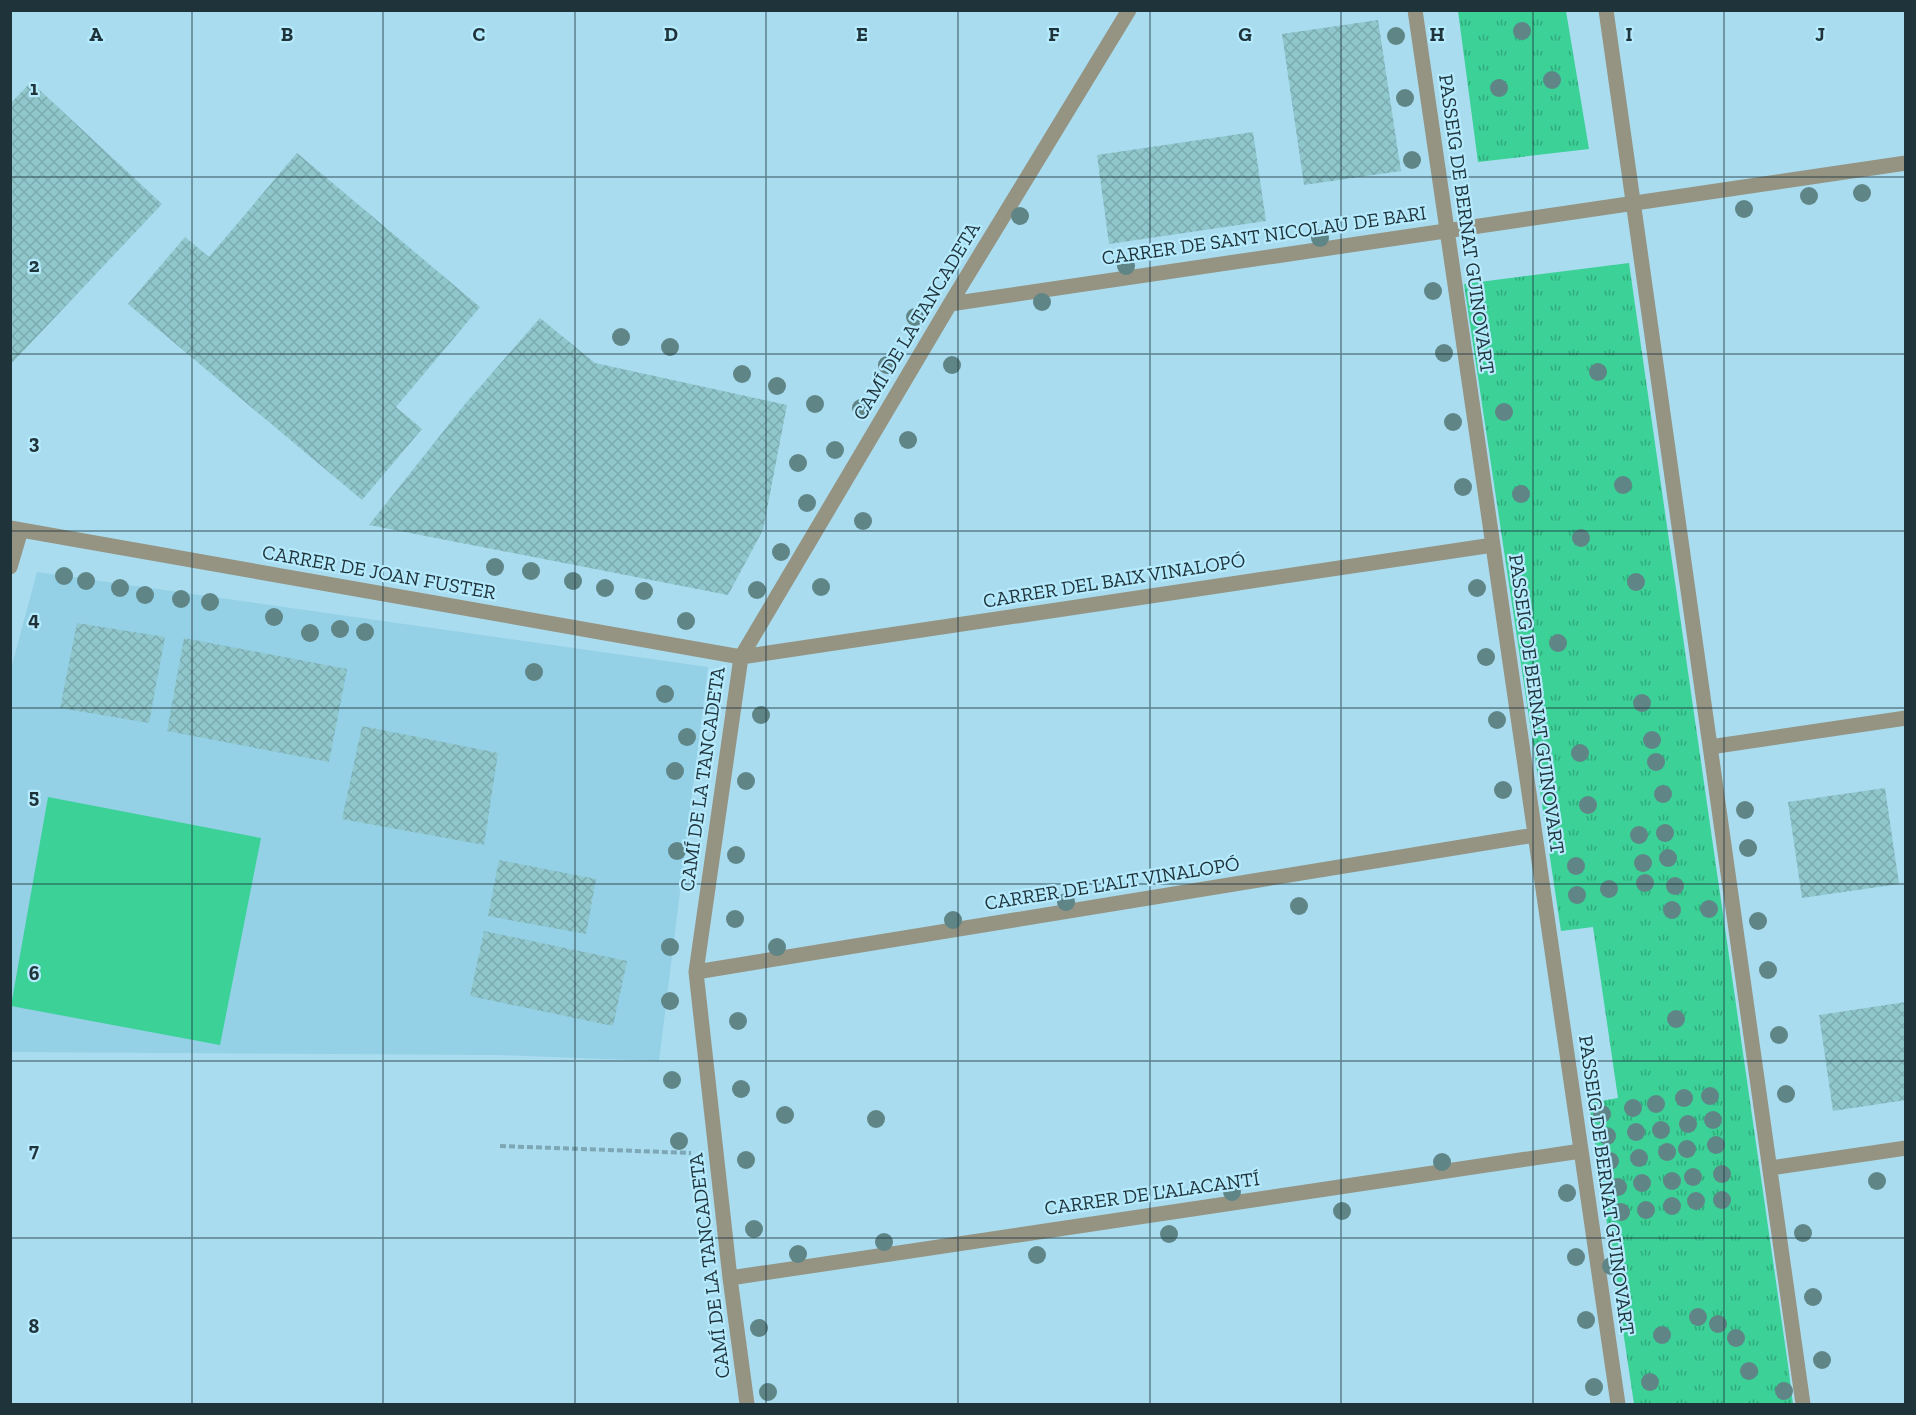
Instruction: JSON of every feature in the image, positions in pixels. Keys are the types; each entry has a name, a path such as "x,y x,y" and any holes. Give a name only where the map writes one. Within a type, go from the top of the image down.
{"street":[{"name":"CAMÍ DE LA TANCADETA","path":"747,1404 730,1278 696,972 741,657 950,304 1129,10"},
{"name":"PASSEIG DE BERNAT GUINOVART","path":"1415,10 1618,1404"},
{"path":"1606,10 1803,1404"},
{"name":"CARRER DE SANT NICOLAU DE BARI","path":"950,304 1905,163"},
{"path":"10,567 16,529"},
{"name":"CARRER DE JOAN FUSTER","path":"16,529 741,657"},
{"name":"CARRER DEL BAIX VINALOPÓ","path":"741,657 1492,545"},
{"path":"1710,747 1905,718"},
{"name":"CARRER DE L'ALT VINALOPÓ","path":"696,972 1535,835"},
{"path":"1770,1168 1905,1148"},
{"name":"CARRER DE L'ALACANTÍ","path":"730,1278 1581,1151"}],"path":[{"path":"500,1146 716,1154"}],"shaded area":[{"path":"37,572 708,667 659,1061 498,1055 11,1052 11,669"}],"green space":[{"path":"1458,11 1566,11 1589,149 1478,162"},
{"path":"1629,263 1793,1404 1634,1404 1589,1103 1618,1098 1593,927 1561,931 1464,284"},
{"path":"48,797 261,838 220,1045 11,1006"}],"building":[{"path":"1378,20 1401,171 1304,185 1282,34"},
{"path":"31,82 162,204 10,365 10,104"},
{"path":"1253,132 1266,221 1109,244 1097,155"},
{"path":"297,153 480,307 396,407 422,429 362,500 128,304 185,237 209,257"},
{"path":"540,318 595,363 787,405 763,530 728,595 369,525 465,404"},
{"path":"77,623 165,637 149,723 60,708"},
{"path":"184,638 347,669 329,762 167,731"},
{"path":"362,726 498,753 484,845 342,819"},
{"path":"1885,788 1899,884 1802,898 1788,802"},
{"path":"499,860 596,879 586,934 488,916"},
{"path":"484,931 627,961 613,1026 470,996"},
{"path":"1906,1002 1906,1100 1833,1111 1819,1015"}]}
